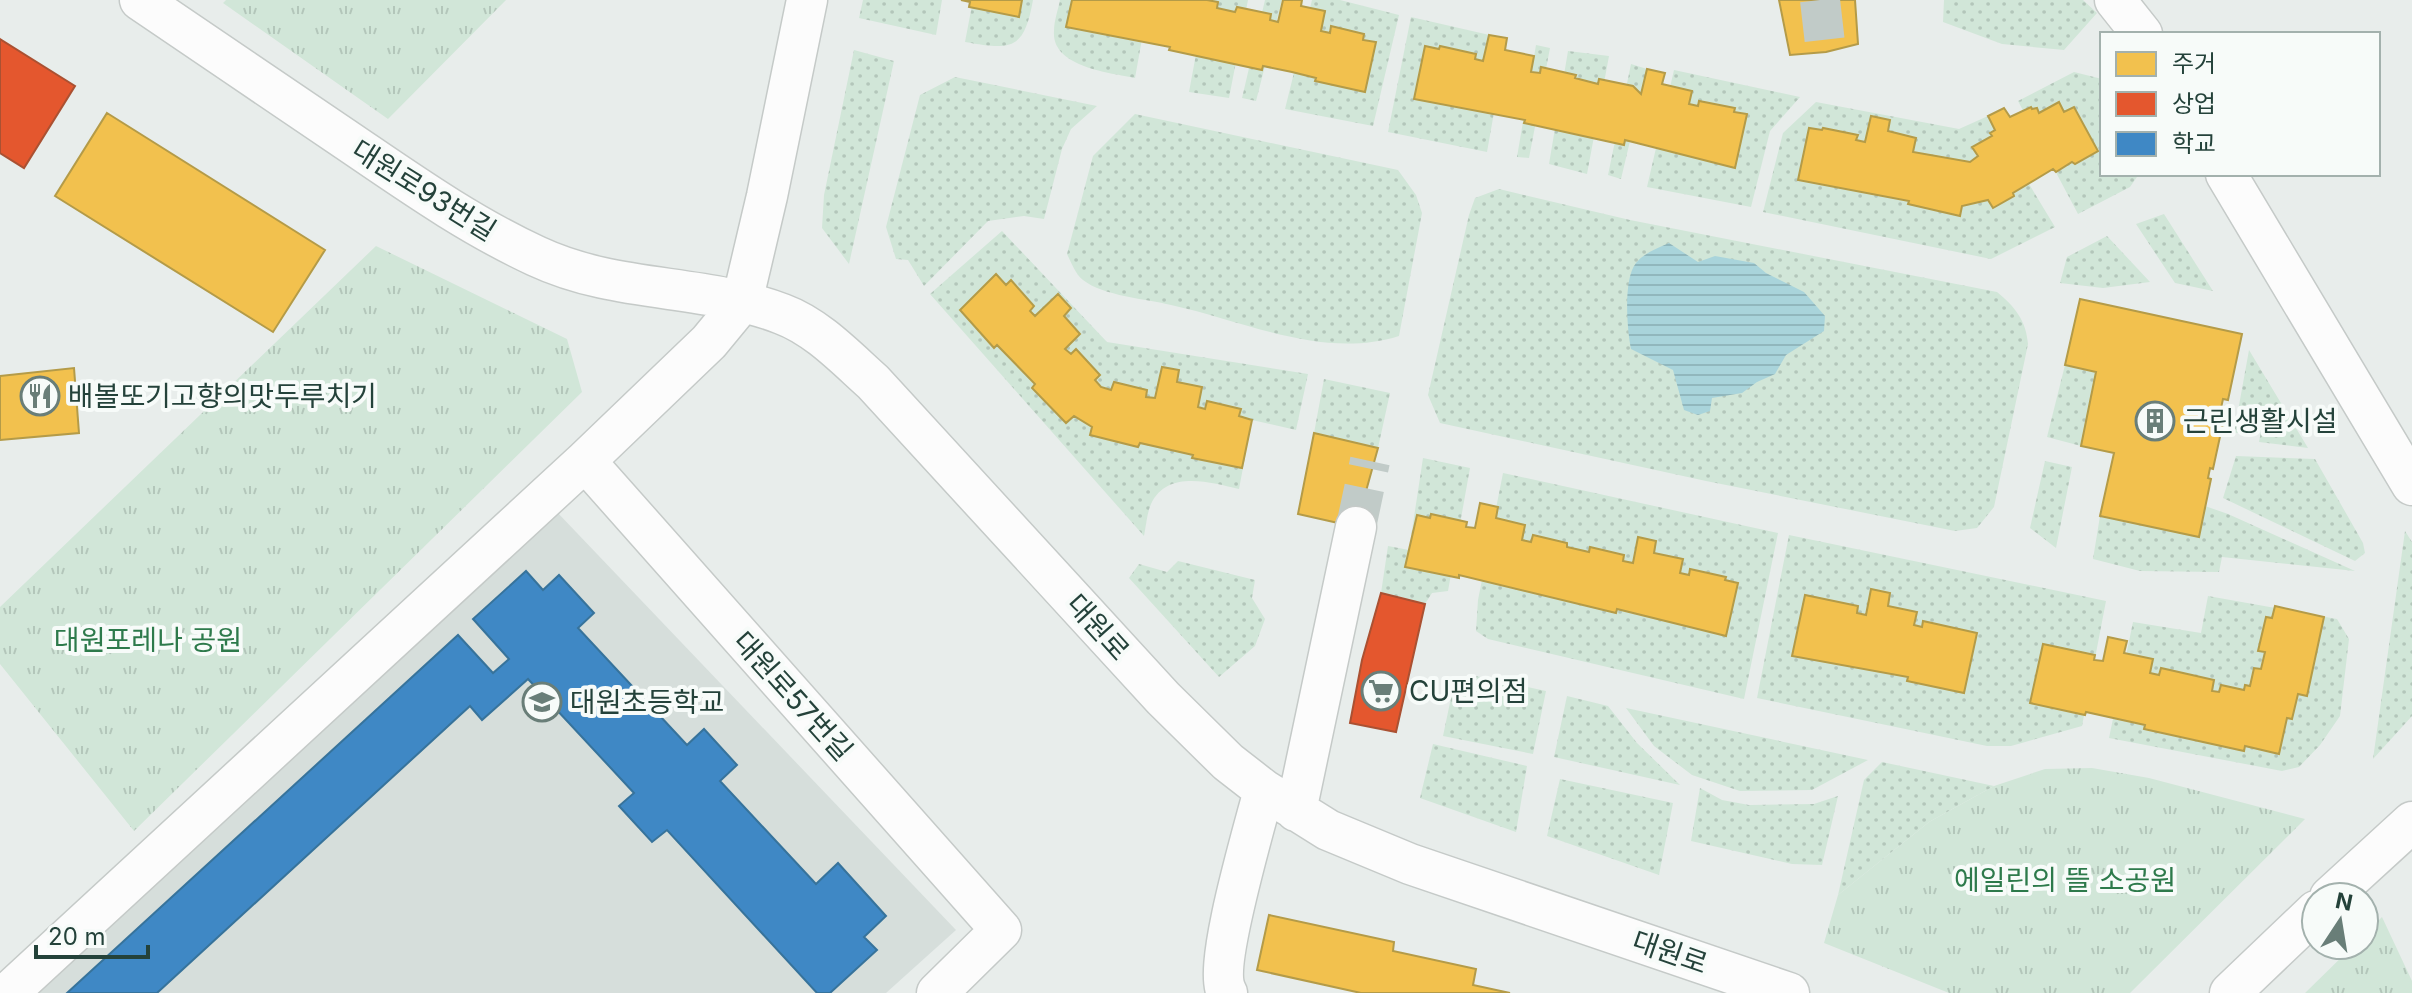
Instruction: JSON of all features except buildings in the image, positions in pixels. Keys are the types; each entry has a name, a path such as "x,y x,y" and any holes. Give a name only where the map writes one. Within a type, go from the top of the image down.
{"street":[{"name":"대원로93번길","path":"140,0 434,200 486,231 539,257 586,275 742,302"},
{"path":"8,993 585,461 709,342 742,302 807,0"},
{"path":"2115,0 2140,32"},
{"path":"2227,176 2412,485"},
{"name":"대원로","path":"742,302 784,314 821,335 873,382 1163,698 1228,762 1280,800 1328,830 1382,854 1789,993"},
{"name":"대원로57번길","path":"585,461 1001,930 937,993"},
{"path":"1227,993 1224,989 1223,965 1229,932 1280,800 1356,527"},
{"path":"2347,881 2412,822"},
{"path":"2230,993 2300,926"}],"shaded area":[{"name":"대원초등학교","path":"556,511 956,930 886,993 33,993"}],"green space":[{"path":"226,0 506,0 388,119 223,3"},
{"path":"863,0 942,0 936,35 859,18"},
{"path":"973,0 1033,0 1020,38 1004,46 965,42"},
{"path":"1060,0 1149,0 1135,78 1084,66 1062,53 1054,31"},
{"path":"1206,0 1248,0 1229,98 1189,92"},
{"path":"1265,0 1282,0 1256,101 1242,98"},
{"path":"1312,0 1340,0 1399,15 1373,126 1285,109"},
{"path":"1944,0 2083,0 2097,13 2064,50 2002,44 1943,22"},
{"path":"1411,17 1507,39 1487,152 1388,132"},
{"path":"1536,45 1550,48 1529,158 1517,157"},
{"path":"854,50 894,61 849,264 822,228 824,195"},
{"path":"1568,51 1609,56 1587,174 1549,164"},
{"path":"1631,64 1647,69 1621,179 1608,175"},
{"path":"1674,70 1800,97 1770,131 1751,207 1647,187"},
{"path":"2074,72 2100,78 2100,176 2138,176 2130,187 2078,214 2018,101"},
{"path":"955,77 1097,106 1071,129 1062,149 1044,219 1024,216 988,221 924,286 908,260 896,259 886,227 920,95"},
{"path":"1816,102 1959,129 1988,116 2055,227 1991,259 1763,212 1783,133"},
{"path":"1135,114 1398,170 1416,195 1422,213 1399,336 1342,344 1284,336 1102,290 1083,280 1067,254 1093,156"},
{"path":"1499,189 1630,220 1997,292 2018,315 2028,344 1994,507 1977,528 1955,531 1440,423 1428,395 1469,215 1475,198"},
{"path":"2164,214 2213,291 2175,283 2136,224"},
{"path":"1002,231 1107,342 1308,374 1296,430 1252,420 1239,489 1191,481 1168,486 1151,504 1144,536 930,294"},
{"path":"2107,236 2150,282 2103,288 2060,283 2067,257"},
{"name":"대원포레나 공원","path":"376,246 567,339 582,392 134,831 0,664 0,607"},
{"path":"2249,350 2308,448 2259,442 2261,431 2234,433"},
{"path":"2065,365 2096,372 2081,446 2047,437"},
{"path":"1324,379 1390,393 1378,448 1314,433"},
{"path":"2236,456 2315,459 2363,543 2365,553 2355,561 2223,498"},
{"path":"1423,458 1470,468 1448,591 1432,593 1425,604 1381,593 1388,546 1409,550"},
{"path":"2045,461 2072,467 2056,548 2030,528"},
{"path":"1503,473 1778,533 1744,699 1488,639 1476,631 1478,600"},
{"path":"2205,506 2355,571 2222,557 2219,572 2140,571 2093,559 2100,516"},
{"path":"2405,531 2412,542 2412,716 2373,759"},
{"path":"1789,535 2106,601 2082,726 2011,746 1987,746 1757,698"},
{"path":"1178,561 1255,580 1252,598 1265,619 1255,646 1219,677 1129,578 1139,564 1167,572"},
{"path":"2208,596 2337,619 2349,639 2340,716 2320,745 2299,767 2282,771 2109,738 2133,622 2201,633"},
{"path":"1476,676 1546,691 1533,754 1443,736 1452,693"},
{"path":"1567,696 1608,706 1637,743 1680,785 1554,757"},
{"path":"1626,708 1868,760 1812,790 1740,791 1692,775 1654,746"},
{"path":"1433,744 1527,766 1516,832 1420,798"},
{"path":"1882,762 1994,786 1929,822 1838,895 1864,780"},
{"name":"에일린의 뜰 소공원","path":"2092,768 2149,778 2305,819 2130,993 1949,993 1824,943 1838,895 1929,822 1994,786 2045,769"},
{"path":"1560,779 1673,803 1659,875 1547,836"},
{"path":"1700,788 1722,800 1749,805 1814,804 1838,796 1822,865 1792,864 1691,841"},
{"path":"2382,917 2412,981 2412,993 2305,993 2338,961 2380,961"}],"water":[{"path":"1669,243 1698,262 1715,256 1754,263 1766,273 1804,292 1825,316 1824,331 1786,355 1775,374 1742,393 1712,398 1710,411 1698,415 1684,410 1673,370 1631,349 1628,329 1627,304 1632,270 1643,256"}],"tunnel":[{"path":"1820,0 1826,52"},
{"path":"1356,527 1370,461"}],"place":[{"name":"배볼또기고향의맛두루치기","path":"40,396"},
{"name":"근린생활시설","path":"2155,421"},
{"name":"CU편의점","path":"1381,691"},
{"name":"대원초등학교","path":"542,702"}]}
